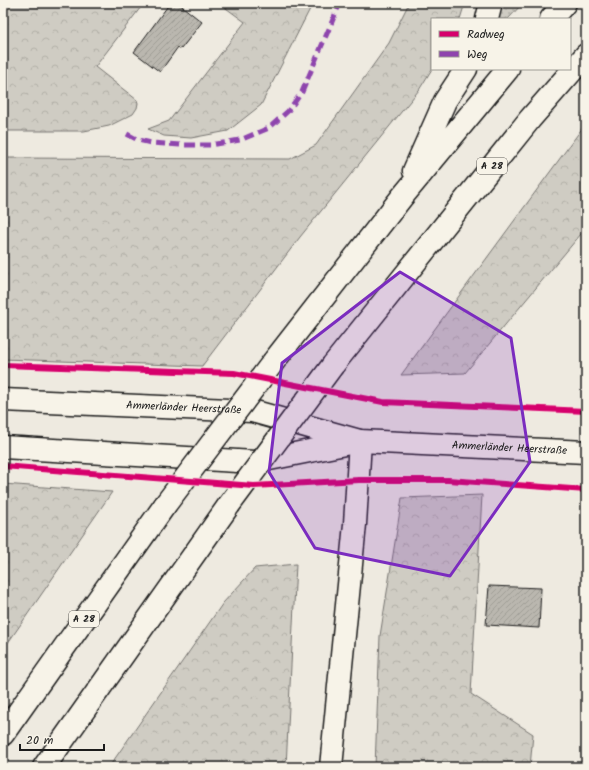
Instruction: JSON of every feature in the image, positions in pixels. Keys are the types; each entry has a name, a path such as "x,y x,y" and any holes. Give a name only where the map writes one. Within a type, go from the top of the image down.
{"main road":[{"path":"487,18 491,3"},
{"path":"552,18 565,3"},
{"name":"A 28","path":"44,767 229,505 333,365 530,119 586,55"},
{"path":"402,197 445,101 465,70"},
{"name":"A 28","path":"3,734 165,504 402,197 507,70"},
{"name":"Ammerländer Heerstraße","path":"3,400 252,411 360,442"},
{"path":"331,767 355,524 360,442"},
{"name":"Ammerländer Heerstraße","path":"3,447 254,462 360,442 586,452"}],"highlighted area":[{"path":"400,272 511,338 530,462 450,576 315,548 269,472 282,363"}],"green space":[{"path":"3,3 144,3 95,67 137,100 137,108 133,114 109,126 84,131 3,131"},
{"path":"219,3 313,3 261,105 228,131 191,138 164,136 148,129 169,121 245,22"},
{"path":"409,3 465,3 460,18 431,18 431,70 419,90 300,237 202,366 3,359 3,158 290,159 316,145 389,43"},
{"path":"501,3 523,3 509,18 497,18"},
{"path":"586,123 586,228 465,373 401,375"},
{"path":"3,484 112,492 3,650"},
{"path":"482,495 471,694 533,734 530,767 375,767 380,636 402,498"},
{"path":"296,564 286,767 109,767 223,603 255,568"}],"building":[{"path":"170,3 178,3 202,22 181,49 178,47 160,72 134,52"},
{"path":"489,586 541,588 539,628 486,625"}],"marked path":[{"path":"127,134 138,140 151,143 211,145 240,140 269,128 288,111 302,92 340,3"}],"cycle path":[{"path":"3,365 234,373 383,402 586,411"},
{"path":"3,466 254,486 359,480 448,480 586,490"}]}
